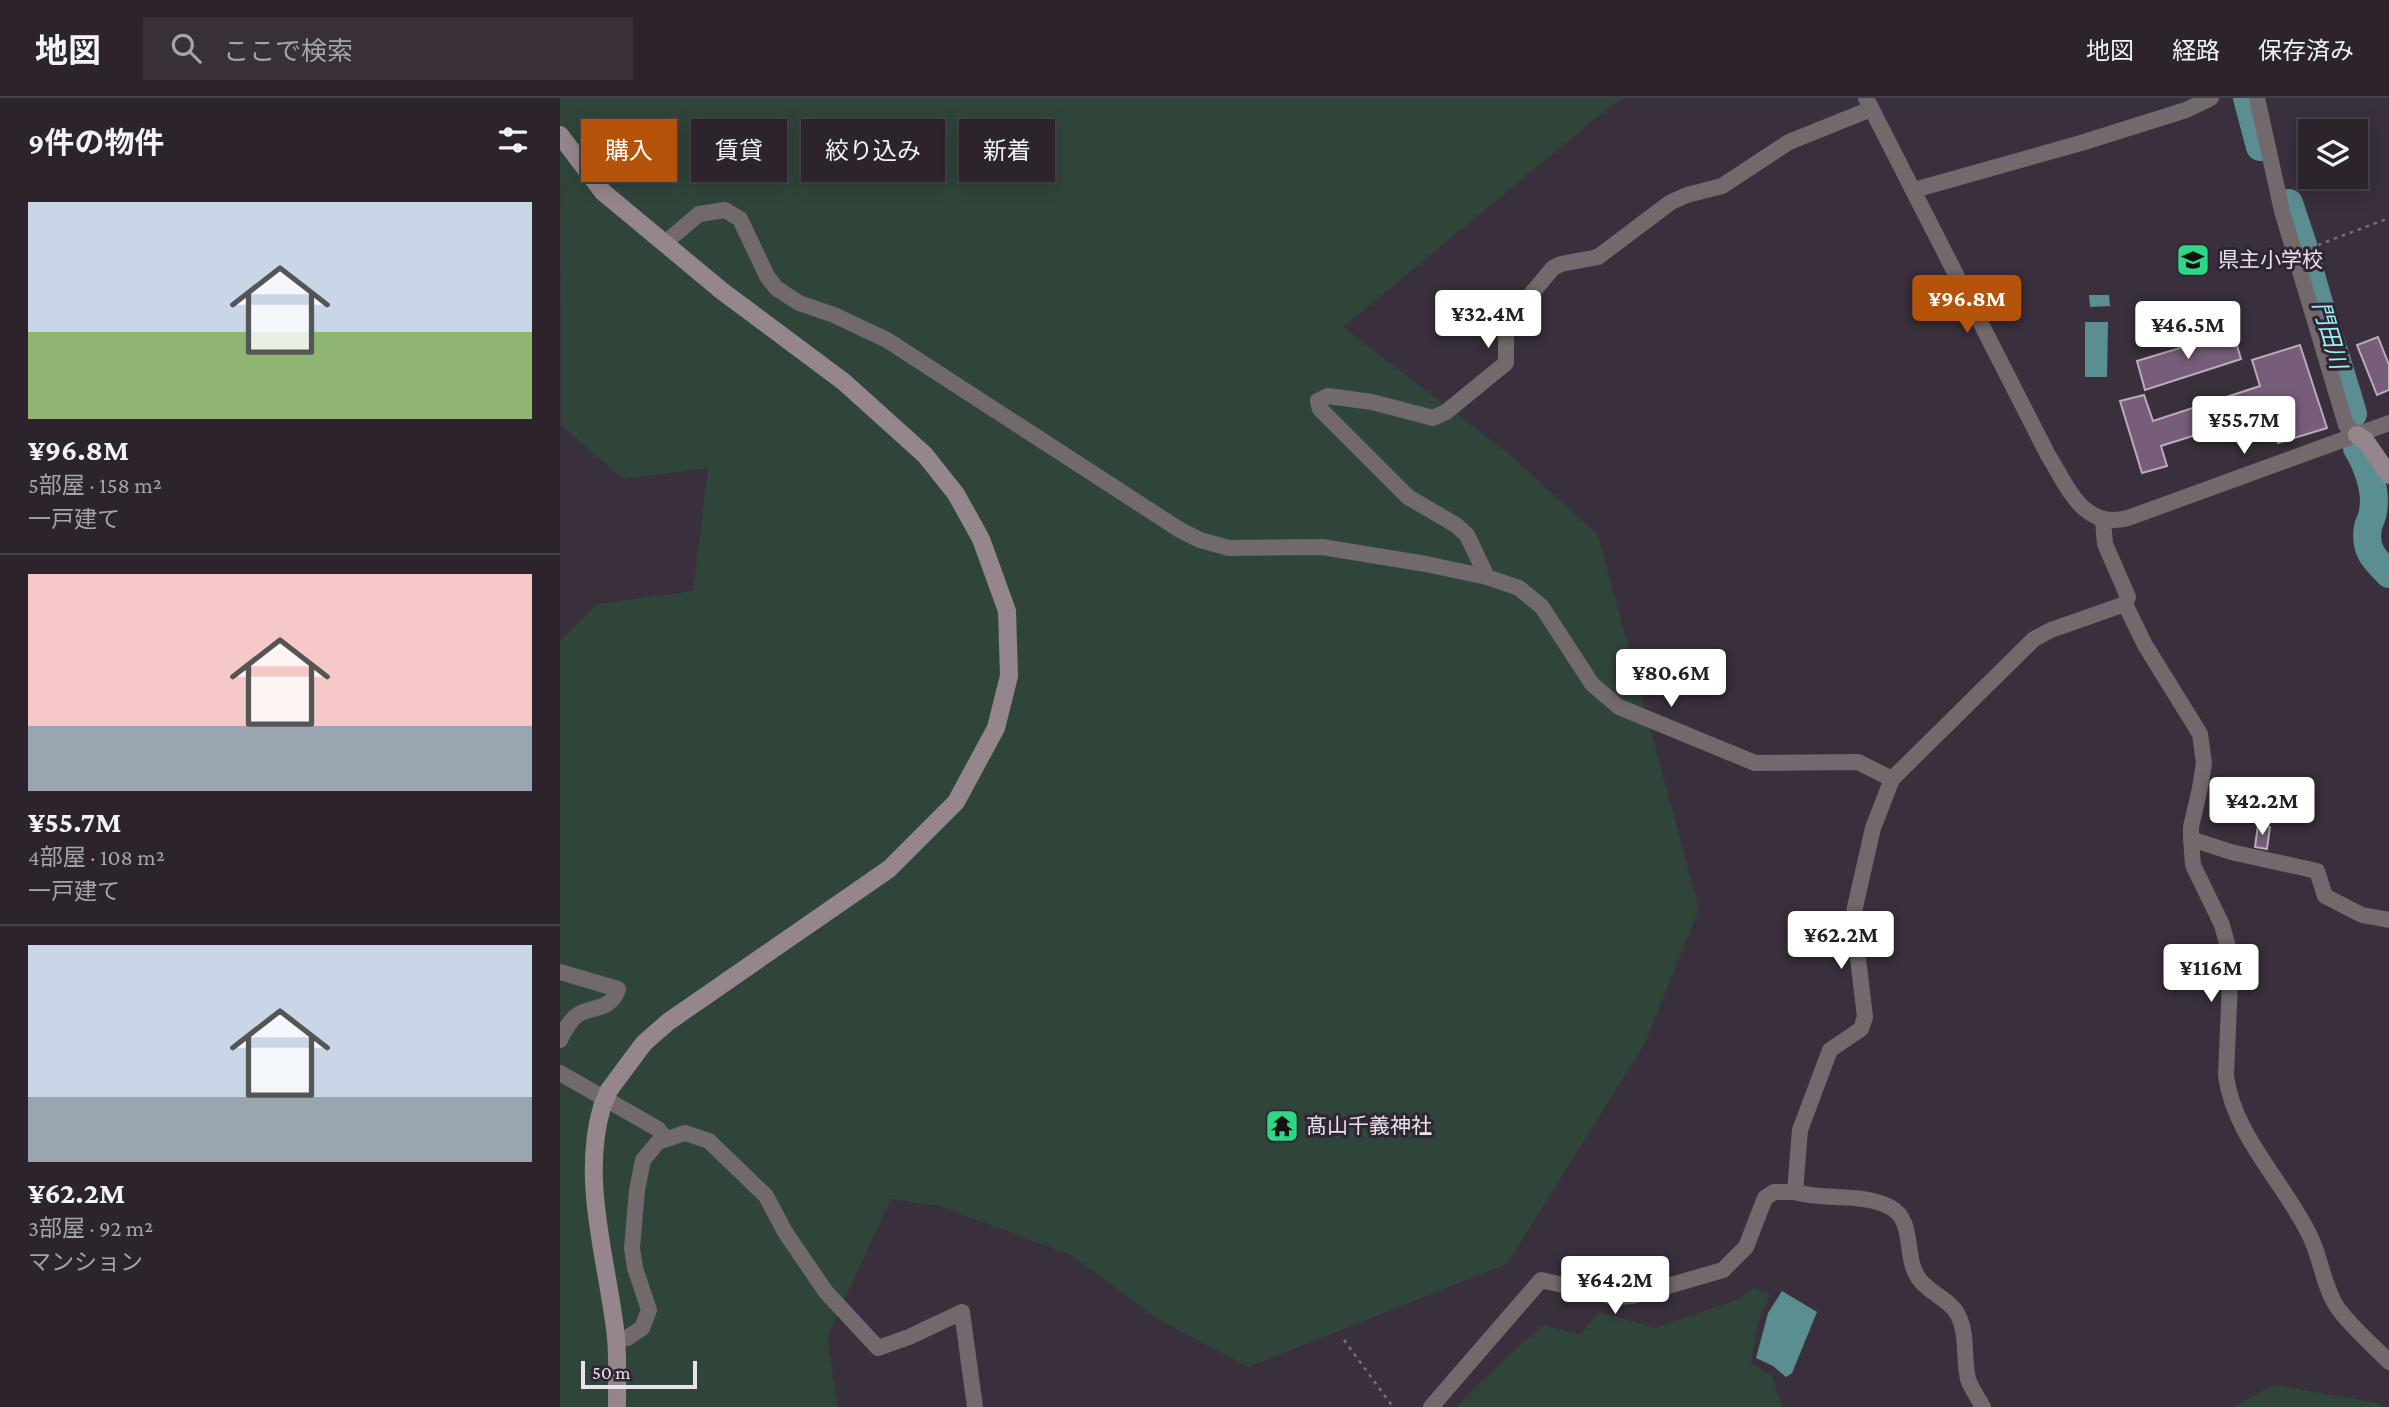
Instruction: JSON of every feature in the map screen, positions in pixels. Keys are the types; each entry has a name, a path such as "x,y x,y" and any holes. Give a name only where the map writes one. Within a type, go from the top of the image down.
{"street":[{"path":"1914,190 2081,144 2186,110 2211,98"},
{"path":"2258,98 2282,211 2346,425 2365,440 2389,475"},
{"path":"1487,578 1467,535 1456,525 1408,497 1320,409 1318,401 1328,396 1372,402 1433,418 1446,412 1506,363 1506,329 1509,320 1553,268 1598,257 1671,202 1686,195 1722,186 1789,142 1869,104 2048,455 2078,505 2103,521 2115,522 2128,518 2389,423"},
{"path":"560,135 603,192 722,290 844,382 925,455 956,494 981,539 1007,611 1009,676 996,728 956,802 889,869 668,1022 644,1043 605,1098 596,1128 594,1171 616,1339 617,1407"},
{"path":"666,243 699,214 726,210 740,219 767,276 776,288 799,303 834,315 887,340 1200,540 1229,548 1322,547 1426,564 1519,588 1542,607 1592,684 1619,707 1755,763 1858,762 1892,779"},
{"path":"1795,1192 1800,1130 1830,1050 1861,1029 1865,1017 1853,916 1873,828 1892,779 2034,639 2051,630 2125,604 2128,597 2105,544 2103,521"},
{"path":"2125,604 2145,645 2200,734 2204,763 2191,827 2193,866 2222,925 2231,958 2226,1076 2228,1092 2261,1158 2308,1230 2335,1303 2343,1315 2389,1362"},
{"path":"2191,839 2231,852 2318,871 2325,896 2362,915 2389,920"},
{"path":"560,972 618,989 615,999 609,1004 578,1014 560,1040"},
{"path":"560,1073 658,1129 665,1138"},
{"path":"616,1339 627,1338 642,1328 649,1310 635,1268 632,1248 637,1190 643,1160 658,1142 685,1133 709,1141 765,1196 785,1232 826,1292 878,1348 909,1337 962,1312 975,1407"},
{"path":"1431,1407 1541,1280 1615,1297 1633,1296 1723,1270 1746,1248 1765,1198 1774,1192 1873,1200 1893,1208 1905,1222 1912,1263 1919,1279 1957,1312 1964,1330 1968,1380 1983,1407"}],"path":[{"path":"2294,254 2389,218"},
{"path":"1344,1339 1393,1407"}],"shaded area":[{"path":"560,98 1625,98 1612,105 1343,327 1505,451 1598,535 1699,909 1645,1043 1507,1264 1248,1367 1158,1319 1071,1255 940,1206 891,1199 827,1337 838,1407 560,1407 560,641 598,604 693,591 708,468 623,479 561,425"},
{"path":"2089,295 2109,295 2110,306 2090,307"},
{"path":"2085,322 2108,322 2107,377 2085,377"},
{"path":"1754,1288 1770,1295 1757,1325 1751,1363 1772,1376 1782,1407 1456,1407 1513,1351 1544,1325 1581,1335 1598,1312 1656,1328 1736,1300"},
{"path":"1782,1291 1817,1312 1792,1373 1786,1377 1773,1366 1756,1358 1768,1313"},
{"path":"2274,1385 2378,1403 2382,1407 2233,1407"}],"building":[{"path":"2233,332 2241,359 2145,390 2137,361"},
{"path":"2378,337 2389,365 2389,390 2377,395 2357,345"},
{"path":"2300,345 2327,428 2278,443 2268,412 2161,446 2167,466 2142,473 2120,401 2144,395 2153,421 2260,386 2252,360"},
{"path":"2258,825 2270,827 2267,849 2255,847"}],"waterway":[{"name":"門田川","path":"2247,98 2260,147"},
{"name":"門田川","path":"2289,203 2303,245"},
{"name":"門田川","path":"2306,256 2353,414"},
{"name":"門田川","path":"2357,448 2368,470 2374,495 2367,542 2375,559 2389,574"}],"place":[{"name":"県主小学校","path":"2193,260"},
{"name":"髙山千義神社","path":"1282,1126"}]}
